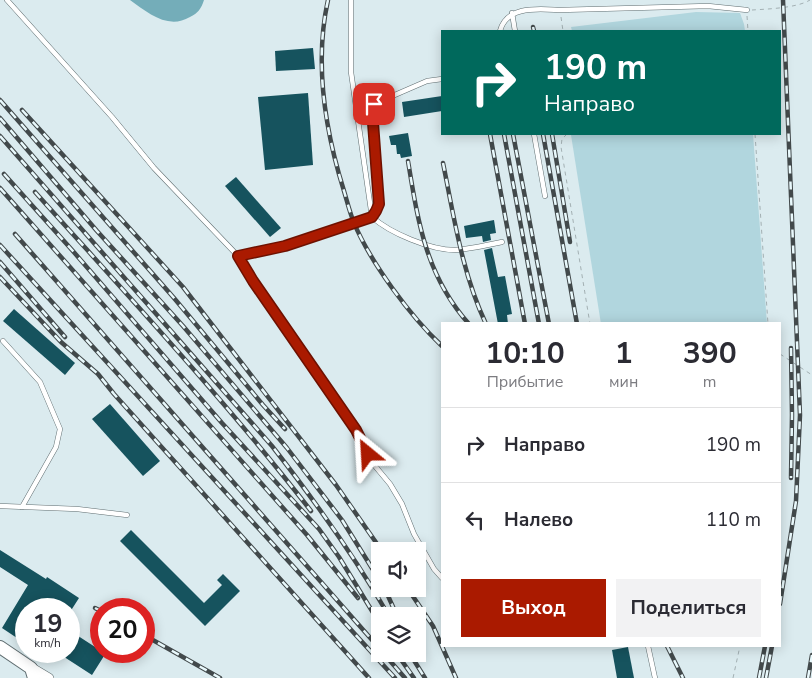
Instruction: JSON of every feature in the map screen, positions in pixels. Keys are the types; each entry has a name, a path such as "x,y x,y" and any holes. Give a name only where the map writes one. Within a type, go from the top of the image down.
{"street":[{"path":"0,647 15,657"},
{"path":"25,663 31,668 34,678"},
{"path":"25,663 49,678"}],"lane":[{"path":"6,0 112,117 154,168 238,256 253,281 356,430 375,466 390,484 402,504 414,534 434,569 441,577"},
{"path":"351,0 351,72 372,217 394,232 437,248 455,250 502,242"},
{"path":"500,30 502,24 512,13 536,9 708,6 747,10"},
{"path":"512,13 515,30"},
{"path":"238,256 285,246 372,217 379,204 372,109 374,104 427,81 441,79"},
{"path":"534,135 545,196"},
{"path":"3,341 40,382 60,429 56,447 22,507"},
{"path":"0,506 77,509 127,515"},
{"path":"648,647 655,678"}],"path":[{"path":"748,30 747,10 790,6 810,0"},
{"path":"560,10 563,30"},
{"path":"567,135 562,139 561,147 590,322"},
{"path":"755,135 768,322"},
{"path":"781,355 812,375"},
{"path":"733,678 740,647"}],"shaded area":[{"path":"130,0 204,0 195,14 182,21 174,22 151,15"},
{"path":"696,12 740,13 745,30 572,30 571,27"},
{"path":"571,135 753,135 767,322 601,322"}],"building":[{"path":"313,48 315,69 276,71 275,51"},
{"path":"308,93 313,165 265,170 258,97"},
{"path":"441,96 441,111 404,117 402,102"},
{"path":"408,133 412,156 401,158 400,154 397,154 396,145 391,145 389,136"},
{"path":"236,177 281,228 270,237 225,186"},
{"path":"494,220 496,233 490,234 491,240 483,242 482,236 466,238 464,226"},
{"path":"492,248 498,277 505,276 512,314 507,315 508,322 498,322 484,250"},
{"path":"14,309 75,363 65,375 3,321"},
{"path":"110,404 160,461 143,476 92,419"},
{"path":"131,530 204,603 222,585 217,580 223,574 240,591 205,626 120,541"},
{"path":"0,550 79,598 20,598 28,585 0,567"},
{"path":"15,606 15,637 2,628"},
{"path":"80,637 90,644 90,663 100,663 92,675 74,663 80,663"},
{"path":"628,647 634,678 617,678 612,650"}],"railway":[{"path":"328,0 322,48 324,96 337,168 351,215 361,239 392,288 417,320 441,345"},
{"path":"781,598 796,501 800,415 783,0"},
{"path":"0,100 174,298 285,429"},
{"path":"22,110 183,287 336,485 376,542"},
{"path":"0,118 97,231 183,326 287,448 342,520 371,567"},
{"path":"490,135 525,322"},
{"path":"504,135 539,322"},
{"path":"513,135 549,322"},
{"path":"543,135 577,322"},
{"path":"552,135 570,242"},
{"path":"0,136 272,446 334,530 383,607"},
{"path":"408,161 420,227 433,267 454,306 467,322"},
{"path":"443,163 465,265 485,322"},
{"path":"4,174 222,423 319,529 339,557 371,609"},
{"path":"0,188 307,535 358,598"},
{"path":"35,192 211,389 311,511"},
{"path":"15,234 371,639"},
{"path":"0,245 395,678"},
{"path":"0,262 65,337"},
{"path":"0,277 61,342 98,374 369,678"},
{"path":"791,348 791,478"},
{"path":"389,597 393,607"},
{"path":"413,597 433,626 441,644"},
{"path":"155,641 220,678"},
{"path":"442,647 456,678"},
{"path":"668,647 683,678"},
{"path":"759,678 765,647"},
{"path":"766,678 772,647"},
{"path":"808,678 812,655"},
{"path":"391,662 405,678"},
{"path":"403,662 414,678"},
{"path":"415,662 425,678"}],"route":[{"path":"368,454 356,430 253,281 238,256 285,246 372,217 379,204 372,109 374,104"}]}
